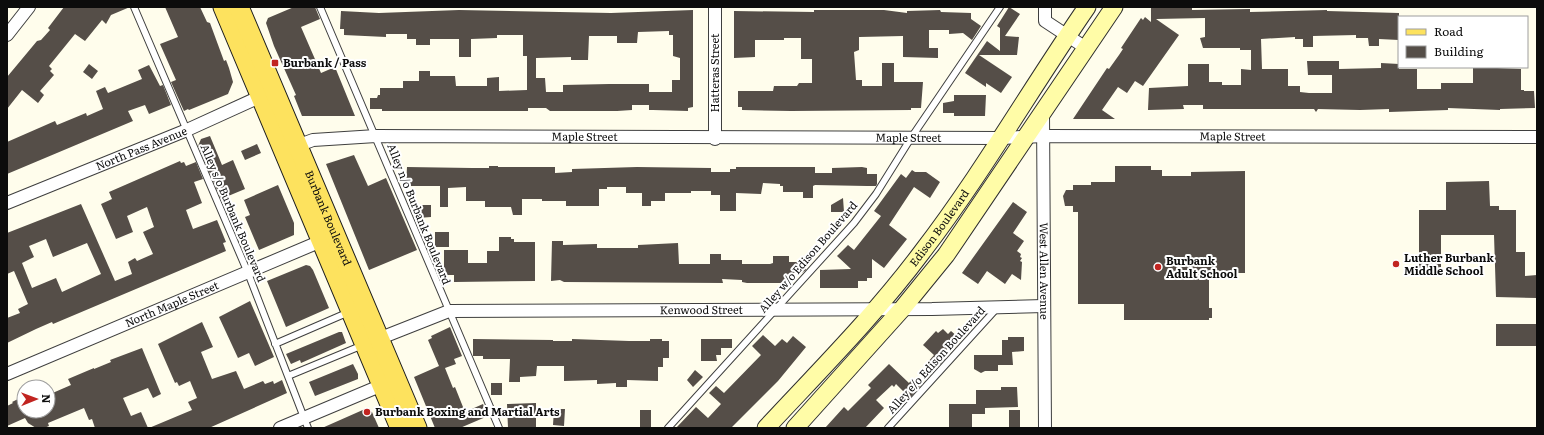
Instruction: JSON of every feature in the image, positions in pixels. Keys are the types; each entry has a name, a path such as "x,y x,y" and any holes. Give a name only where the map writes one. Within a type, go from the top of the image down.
{"main road":[{"name":"Edison Boulevard","path":"766,428 876,308 922,253 1087,7"},
{"name":"Edison Boulevard","path":"795,428 902,308 946,256 1114,7"},
{"name":"Burbank Boulevard","path":"236,10 267,94 389,382 417,428"},
{"name":"Burbank Boulevard","path":"328,238 350,312 372,342"},
{"name":"Burbank Boulevard","path":"389,382 400,428"}],"street":[{"path":"7,35 29,7"},
{"name":"Hatteras Street","path":"715,7 715,139"},
{"path":"1044,7 1045,21 1086,48"},
{"name":"North Pass Avenue","path":"7,203 187,130 267,94"},
{"name":"West Allen Avenue","path":"1043,114 1044,428"},
{"name":"Maple Street","path":"291,148 313,140 376,136 715,139 1026,138 1044,136 1537,138"},
{"name":"North Maple Street","path":"7,374 328,238"},
{"name":"Kenwood Street","path":"372,342 448,311 775,310 1044,306"},
{"path":"280,428 306,423 389,382"}],"lane":[{"name":"Alley s/o Burbank Boulevard","path":"134,7 248,273 306,423"},
{"name":"Alley n/o Burbank Boulevard","path":"320,7 499,428"},
{"name":"Alley w/o Edison Boulevard","path":"668,428 854,223 876,194 911,138 1000,7"},
{"name":"Alley e/o Edison Boulevard","path":"888,428 999,306"},
{"path":"275,344 350,312"},
{"path":"288,376 372,342"}],"building":[{"path":"64,7 130,7 111,15 106,24 102,20 85,41 75,34 49,66 52,69 50,71 54,75 40,91 44,95 38,103 22,90 7,109 7,77 37,41 41,40 50,30 48,28"},
{"path":"165,7 200,7 207,22 210,23 224,61 226,60 229,68 233,82 228,94 184,111 171,82 176,80 160,44 178,37"},
{"path":"294,7 315,7 320,19 301,27 321,73 335,67 355,116 302,116 294,96 296,95 274,46 266,23 268,18"},
{"path":"1009,7 1020,14 1005,36 1019,37 1017,55 979,55 1012,77 1001,93 986,83 986,87 965,73 987,41 1000,51 1000,28 997,26"},
{"path":"1151,7 1192,7 1192,10 1250,9 1250,12 1327,10 1399,13 1398,40 1379,39 1379,46 1369,46 1368,38 1356,38 1356,35 1313,36 1313,47 1303,47 1303,39 1295,39 1295,37 1261,39 1262,69 1288,69 1288,86 1300,86 1300,92 1332,93 1332,75 1308,75 1307,61 1339,61 1339,69 1381,68 1381,63 1398,64 1399,69 1417,69 1417,89 1441,89 1441,83 1473,83 1473,68 1521,69 1521,90 1534,91 1535,108 1500,110 1448,108 1448,110 1389,112 1389,109 1318,109 1316,112 1314,109 1203,109 1203,105 1183,105 1184,109 1148,110 1149,88 1188,86 1188,64 1209,64 1209,82 1222,82 1222,85 1241,85 1241,69 1251,70 1251,50 1240,50 1240,48 1203,48 1200,38 1205,37 1205,18 1156,19 1179,35 1143,86 1135,81 1127,93 1118,87 1102,110 1115,119 1073,119 1107,68 1109,69 1119,55 1123,49 1121,48 1141,18 1143,20 1145,17 1151,22"},
{"path":"459,10 611,13 693,10 693,107 688,108 688,111 649,110 649,105 632,105 632,110 617,111 550,111 546,108 528,108 528,111 382,111 382,109 370,109 370,98 377,98 378,95 380,95 380,88 403,88 403,81 419,81 419,71 430,71 430,76 455,76 456,86 487,86 487,78 499,77 499,91 527,90 527,56 523,56 523,35 497,35 497,38 471,39 471,57 459,57 459,39 430,39 430,45 416,45 416,39 407,39 407,34 386,34 386,37 344,35 344,29 340,29 341,11 379,13","holes":["669,31 669,35 673,35 673,56 680,58 680,80 672,80 672,92 649,92 649,84 563,85 563,92 546,92 545,78 536,78 536,58 571,57 571,60 588,60 589,36 617,36 617,43 637,43 638,32"]},
{"path":"814,10 884,10 907,13 907,11 940,10 941,12 971,13 971,19 981,26 972,40 963,33 949,34 949,30 929,30 929,48 938,48 938,58 903,57 903,36 859,37 859,50 854,52 856,80 862,80 862,86 882,86 882,63 894,63 894,82 923,82 921,108 911,108 911,110 791,111 742,110 742,107 738,107 738,91 773,91 774,86 797,86 799,83 812,83 812,59 801,59 801,38 784,38 784,40 755,40 755,57 734,58 734,11 814,12"},
{"path":"89,64 98,71 92,79 83,72"},
{"path":"149,65 160,86 163,85 171,105 149,114 145,105 128,111 133,121 7,174 7,142 55,121 57,125 86,113 87,116 103,109 96,91 105,87 108,93 142,79 138,70"},
{"path":"954,95 986,95 985,116 954,116 954,113 943,113 943,103 954,101"},
{"path":"210,136 222,165 233,160 245,189 221,199 198,146 201,139"},
{"path":"257,144 261,153 245,160 241,151"},
{"path":"354,155 368,186 386,178 417,250 369,270 326,164"},
{"path":"180,161 181,163 184,162 186,166 196,162 203,179 194,182 202,203 186,210 193,229 217,220 226,242 223,243 226,251 53,324 52,322 7,343 7,318 20,313 18,309 28,304 14,271 7,274 7,233 81,204 115,281 132,274 128,262 135,258 137,261 153,254 143,232 154,227 147,207 127,216 133,232 116,239 101,204 112,199 109,192","holes":["46,239 53,257 87,243 101,274 62,292 56,278 32,288 22,263 34,257 29,246"]},
{"path":"489,166 555,167 555,173 572,172 572,169 637,167 711,168 711,172 730,172 730,169 736,169 736,167 815,167 815,173 832,173 832,168 862,167 867,168 867,174 877,174 877,184 876,186 815,185 813,186 813,198 803,198 803,192 783,192 783,186 780,186 780,184 763,183 761,194 736,193 736,211 720,211 720,195 711,195 711,191 665,193 665,201 651,201 651,206 642,206 642,193 626,193 626,187 607,187 607,189 599,189 599,206 566,206 566,201 522,199 522,215 513,215 511,207 485,207 485,201 466,201 466,187 448,188 448,207 440,207 440,186 406,186 407,167 489,168"},
{"path":"1115,166 1151,166 1151,170 1162,170 1162,176 1191,176 1191,172 1245,171 1245,273 1209,273 1209,308 1212,308 1212,318 1209,318 1209,320 1124,320 1124,304 1078,304 1078,212 1073,212 1073,206 1065,206 1063,196 1066,190 1073,190 1073,185 1091,185 1091,182 1115,182"},
{"path":"912,170 915,172 926,172 940,182 930,198 914,187 889,225 907,239 884,268 872,259 872,278 867,278 867,281 858,281 858,288 820,288 820,270 851,269 837,256 848,245 854,250 881,216 874,211 901,174 906,178"},
{"path":"1489,181 1490,206 1499,206 1499,210 1516,210 1516,252 1525,252 1525,276 1537,275 1537,298 1496,297 1494,235 1441,235 1441,271 1419,271 1419,210 1446,210 1446,182"},
{"path":"278,185 294,223 294,235 259,250 245,217 250,215 244,200"},
{"path":"843,198 844,212 831,212 831,205"},
{"path":"1013,202 1027,212 1013,233 1024,241 1017,251 1021,254 1020,257 1022,258 1020,261 1022,262 1021,280 1012,274 1005,284 987,271 978,284 962,273"},
{"path":"418,205 431,205 431,217 418,218"},
{"path":"435,232 449,232 449,247 435,247"},
{"path":"499,237 511,237 511,239 514,239 514,242 535,242 535,281 454,282 454,275 444,275 444,250 468,250 468,263 487,263 487,251 499,251"},
{"path":"552,241 563,241 563,245 597,244 597,248 638,248 638,245 678,243 679,264 710,264 710,254 721,254 721,260 742,260 742,264 770,264 773,263 773,256 789,256 789,262 806,262 806,270 802,273 791,273 791,279 786,279 786,283 747,283 742,282 742,280 722,279 723,283 551,281"},
{"path":"306,265 310,266 313,270 329,308 286,327 267,281"},
{"path":"250,301 274,357 255,366 249,353 238,358 219,317"},
{"path":"202,322 213,347 201,352 212,379 236,371 244,389 263,381 265,384 273,381 274,384 282,380 287,393 209,428 149,428 192,410 188,402 197,398 190,381 179,386 177,382 175,383 158,344"},
{"path":"1496,324 1537,324 1537,346 1496,346"},
{"path":"450,327 462,356 454,359 456,364 445,368 453,388 455,387 465,412 483,404 488,416 460,428 435,428 414,377 439,366 428,340 432,338 431,336"},
{"path":"943,329 948,334 951,331 958,337 942,355 946,358 935,369 928,362 934,355 923,345 936,331 938,333"},
{"path":"342,332 346,343 301,363 300,360 291,364 286,354"},
{"path":"763,335 775,346 782,339 787,343 793,336 806,347 778,381 731,428 676,428 696,407 708,418 721,404 709,393 716,386 724,393 761,355 752,346"},
{"path":"1008,337 1024,337 1024,351 1012,352 1013,365 998,365 998,371 985,371 981,373 974,369 974,355 1002,355 1002,340 1008,340"},
{"path":"473,339 650,341 650,339 662,339 662,341 669,341 669,358 663,358 663,367 658,367 658,381 627,380 627,387 616,387 616,383 597,384 597,380 564,381 564,366 537,366 536,376 520,377 520,382 509,382 510,359 483,359 483,356 473,356"},
{"path":"701,339 732,339 732,348 721,348 721,355 716,355 717,361 701,361"},
{"path":"142,348 161,394 153,398 148,388 123,398 131,416 141,412 148,428 95,428 92,419 89,420 84,408 48,423 49,426 44,428 36,428 28,423 26,419 56,419 56,392 71,385 68,379 111,362 110,360"},
{"path":"353,364 358,374 358,379 315,396 309,382"},
{"path":"889,364 909,383 912,379 920,386 910,398 896,384 894,387 892,385 876,400 884,408 865,428 825,428 844,407 848,411 871,388 868,385"},
{"path":"695,370 703,377 693,387 687,380"},
{"path":"491,383 502,383 502,395 491,395"},
{"path":"1001,387 1017,387 1018,407 985,408 985,414 972,414 972,428 949,428 949,404 976,404 976,390 1001,390"},
{"path":"16,400 16,419 23,419 7,426 7,406 13,403 12,402"},
{"path":"536,403 536,428 508,428 507,404"},
{"path":"365,409 372,412 379,428 322,428"},
{"path":"554,409 565,409 564,426 553,425"},
{"path":"640,410 651,410 651,428 640,428"},
{"path":"1009,410 1020,410 1020,428 1009,428"}],"place":[{"name":"Burbank / Pass","path":"275,63"},
{"name":"Luther Burbank Middle School","path":"1396,264"},
{"name":"Burbank Adult School","path":"1158,267"},
{"name":"Burbank Boxing and Martial Arts","path":"367,412"}]}
